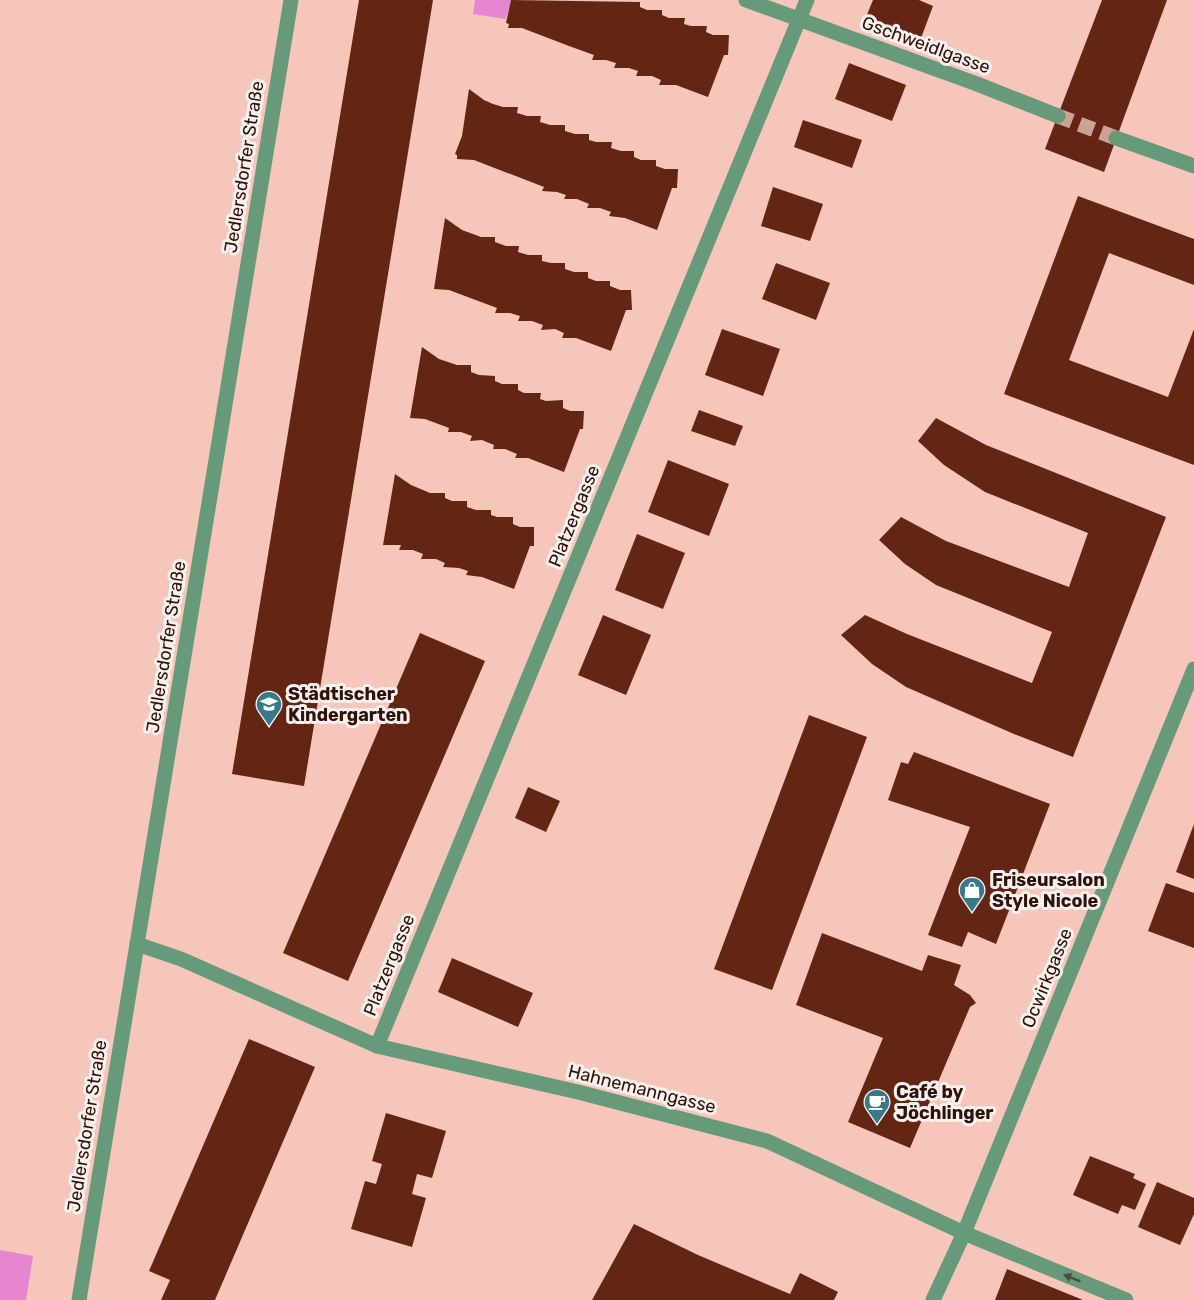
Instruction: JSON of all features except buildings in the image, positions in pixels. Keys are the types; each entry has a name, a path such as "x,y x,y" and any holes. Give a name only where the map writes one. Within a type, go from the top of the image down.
{"street":[{"name":"Jedlersdorfer Straße","path":"79,1300 291,0"},
{"name":"Gschweidlgasse","path":"746,0 1058,116"},
{"name":"Platzergasse","path":"377,1046 807,0"},
{"path":"1116,138 1194,166"},
{"name":"Ocwirkgasse","path":"933,1300 964,1233 1194,669"},
{"name":"Hahnemanngasse","path":"137,944 170,955 377,1046 578,1092 767,1141 964,1233 1126,1300"}],"shaded area":[{"path":"475,0 511,0 506,19 473,14"},
{"path":"0,1250 33,1256 26,1300 0,1300"}],"tunnel":[{"path":"1058,116 1116,138"}],"place":[{"name":"Städtischer Kindergarten","path":"269,727"},
{"name":"Friseursalon Style Nicole","path":"972,913"},
{"name":"Café by Jöchlinger","path":"877,1125"}]}
